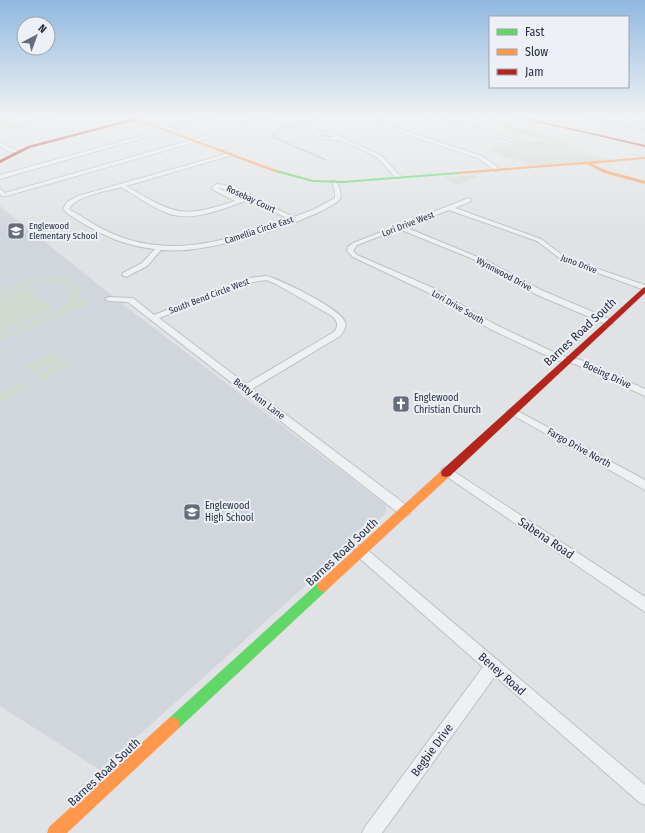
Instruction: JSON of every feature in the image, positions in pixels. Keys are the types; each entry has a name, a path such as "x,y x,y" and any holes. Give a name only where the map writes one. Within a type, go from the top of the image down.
{"main road":[{"path":"0,162 11,156"},
{"path":"235,156 297,178 334,182 644,159"},
{"path":"588,164 616,175"},
{"path":"567,165 587,168 645,183"},
{"name":"Barnes Road South","path":"55,833 645,288"}],"street":[{"path":"0,177 75,156"},
{"path":"2,193 138,156"},
{"path":"121,185 223,156"},
{"path":"378,156 398,178"},
{"path":"477,156 498,170"},
{"name":"Camellia Circle East","path":"121,185 80,197 67,204 66,209 110,237 125,243 159,248 214,244 322,209 333,203 338,195 334,182"},
{"path":"121,185 175,213 195,214 249,198"},
{"name":"Rosebay Court","path":"239,201 214,188 222,186 293,219"},
{"name":"Lori Drive West","path":"350,251 350,248 355,244 469,200"},
{"name":"Juno Drive","path":"450,208 540,240 544,242 555,254 564,259 645,288"},
{"name":"Wynnwood Drive","path":"399,227 485,262 538,292 609,322"},
{"path":"126,275 145,266 159,248"},
{"name":"Lori Drive South","path":"350,251 356,256 441,296 493,327 558,358 568,360"},
{"name":"South Bend Circle West","path":"153,318 252,280 266,278 278,282 335,314 340,319 342,329 338,334 245,389"},
{"name":"Betty Ann Lane","path":"109,299 130,300 405,511"},
{"name":"Boeing Drive","path":"568,360 578,362 645,393"},
{"name":"Fargo Drive North","path":"512,411 645,485"},
{"name":"Sabena Road","path":"447,471 645,605"},
{"name":"Beney Road","path":"360,551 645,796"},
{"name":"Begbie Drive","path":"371,833 493,666"}],"shaded area":[{"path":"501,156 593,156 610,160 529,166 520,160"},
{"path":"476,175 478,177 456,185 444,177"},
{"name":"Englewood High School","path":"0,206 125,306 386,505 384,515 100,770 0,706"},
{"path":"58,278 69,280 77,285 80,292 80,297 77,303 85,300 89,304 0,340 0,334 40,319 61,308 71,295 68,288 52,282 34,283 0,295 0,290 31,280"},
{"path":"28,287 52,309 0,330 0,298"},
{"path":"54,353 60,359 32,373 25,367"},
{"path":"63,360 70,366 42,381 34,375"},
{"path":"20,382 27,389 0,403 0,393"}],"waterway":[{"path":"317,156 326,160"}],"traffic: fast":[{"path":"277,171 313,181 343,182 458,173"},
{"path":"173,724 323,586"}],"traffic: slow":[{"path":"236,156 277,171"},
{"path":"458,173 645,158"},
{"path":"589,164 606,172 645,183"},
{"path":"323,586 446,473"},
{"path":"55,833 173,724"}],"traffic: jam":[{"path":"0,162 12,156"},
{"path":"446,473 645,289"}],"place":[{"name":"Englewood Elementary School","path":"16,231"},
{"name":"Englewood Christian Church","path":"401,404"},
{"name":"Englewood High School","path":"192,512"}]}
